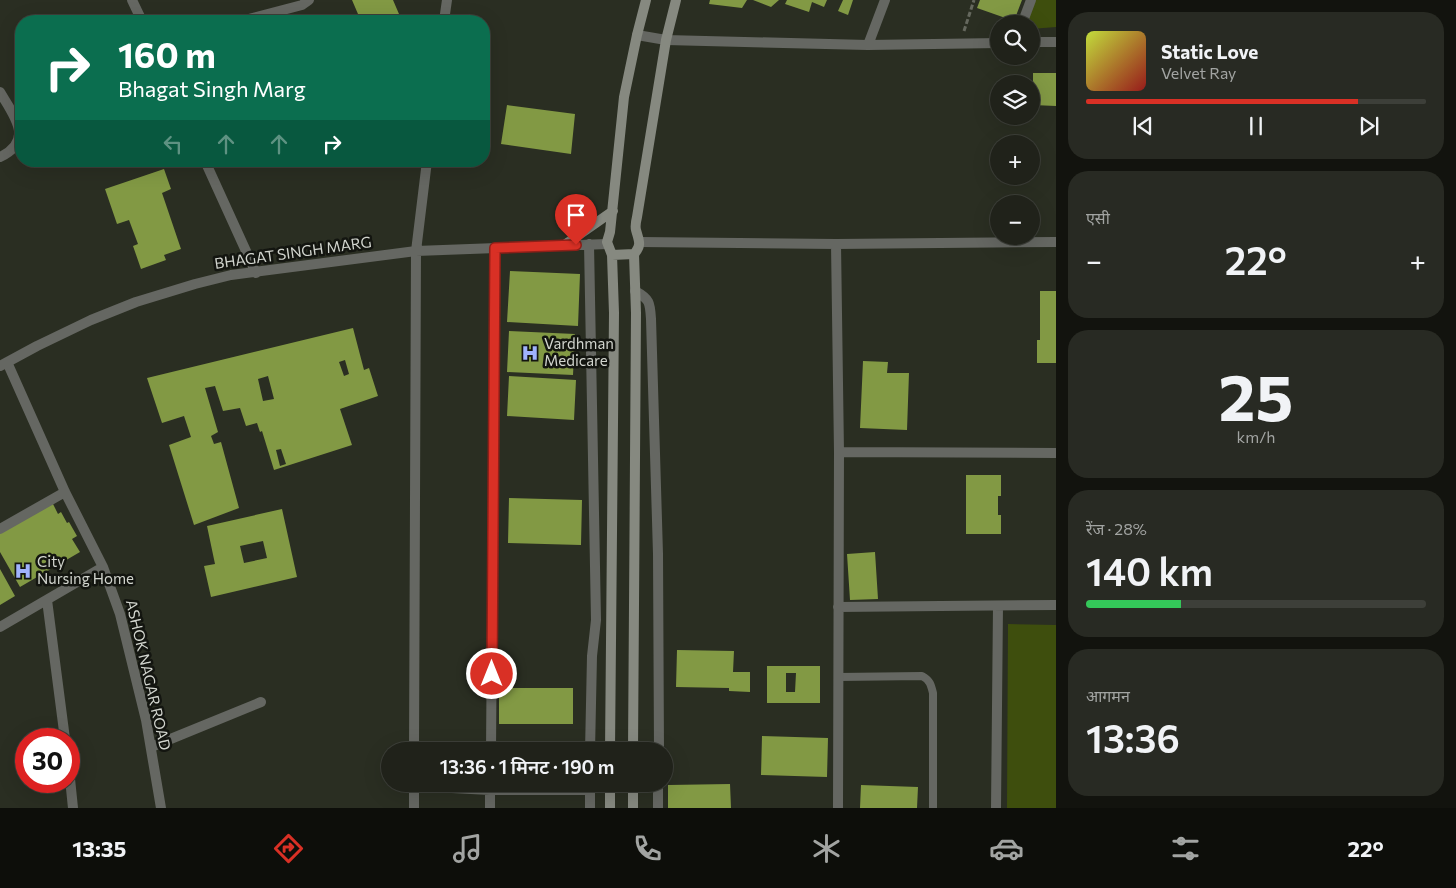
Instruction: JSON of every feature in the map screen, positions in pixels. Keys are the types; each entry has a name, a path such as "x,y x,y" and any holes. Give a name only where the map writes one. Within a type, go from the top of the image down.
{"street":[{"path":"132,0 139,15"},
{"path":"264,15 302,5 309,0"},
{"path":"445,15 447,0"},
{"path":"610,742 614,313 612,255 607,244 613,210 624,97 646,0"},
{"path":"633,742 636,313 634,254 640,242 636,228 637,217 666,40 676,0"},
{"path":"868,45 885,0"},
{"path":"1025,15 1031,0"},
{"path":"637,35 666,40 868,45 990,43"},
{"path":"1040,42 1056,42"},
{"path":"0,92 15,117"},
{"path":"0,157 8,153 15,146"},
{"path":"208,167 256,273"},
{"path":"414,742 416,251 426,167"},
{"path":"563,246 613,210"},
{"path":"640,242 836,244 1056,242"},
{"path":"589,244 596,620 592,656 590,742"},
{"name":"BHAGAT SINGH MARG","path":"4,364 36,346 91,320 136,302 231,275 416,251 607,244"},
{"path":"836,244 839,452 838,808"},
{"path":"491,742 495,248"},
{"path":"612,255 634,254"},
{"path":"635,291 645,296 649,301 652,319 658,554 659,742"},
{"name":"ASHOK NAGAR ROAD","path":"4,364 103,567 120,614 146,720 161,808"},
{"path":"839,452 1056,453"},
{"path":"0,529 65,492"},
{"path":"0,627 103,567"},
{"path":"46,600 63,728"},
{"path":"838,607 1056,605"},
{"path":"996,808 998,606"},
{"path":"151,747 261,702"},
{"path":"414,792 414,808"},
{"path":"490,792 490,808"},
{"path":"590,792 590,808"},
{"path":"610,792 610,808"},
{"path":"632,808 633,792"},
{"path":"658,792 658,808"},
{"path":"71,793 73,808"}],"lane":[{"path":"838,677 922,676 928,679 933,693 933,808"}],"path":[{"path":"960,43 974,0"}],"green space":[{"path":"1035,0 1056,0 1056,27 1040,28 1040,15 1029,15"},
{"path":"1008,624 1056,625 1056,808 1007,808"}],"building":[{"path":"352,0 393,0 399,15 358,15"},
{"path":"710,0 747,0 742,8 709,4"},
{"path":"753,0 779,0 771,7"},
{"path":"787,0 827,0 824,7 812,2 809,12 785,4"},
{"path":"843,0 853,0 848,15 838,11"},
{"path":"980,0 1022,0 1016,15 997,15 977,8"},
{"path":"1033,73 1056,73 1056,106 1040,105 1040,75 1033,75"},
{"path":"507,105 575,114 571,154 501,144"},
{"path":"164,169 171,189 162,193 181,249 164,255 166,260 141,269 133,246 138,244 129,220 117,224 105,189"},
{"path":"510,271 580,274 578,326 507,322"},
{"path":"1040,291 1056,291 1056,363 1037,363 1037,340 1040,340"},
{"path":"353,328 364,370 369,368 378,396 340,409 352,445 274,470 262,431 260,432 257,423 246,426 240,408 223,411 215,386 205,388 218,432 211,436 214,444 221,442 239,508 194,525 169,445 191,437 184,416 162,423 147,378","holes":["345,360 349,374 344,376 339,362","268,376 274,399 263,401 258,379","281,449 286,464 280,466 276,450"]},
{"path":"509,331 575,334 573,375 507,372"},
{"path":"863,361 888,362 887,373 909,373 907,430 860,428"},
{"path":"509,376 576,380 574,420 507,416"},
{"path":"966,475 1001,475 1001,496 998,496 998,515 1001,515 1001,534 966,534"},
{"path":"509,498 582,500 581,545 508,543"},
{"path":"52,502 58,514 61,512 77,536 72,539 80,552 20,587 0,552 0,532"},
{"path":"282,509 297,577 211,597 204,566 215,564 207,526","holes":["263,541 267,558 244,563 240,546"]},
{"path":"875,552 878,599 850,600 847,554"},
{"path":"0,569 15,596 0,605"},
{"path":"677,650 734,651 733,672 750,672 750,692 729,691 729,688 676,687"},
{"path":"767,666 820,666 820,703 767,703","holes":["786,673 796,673 795,692 786,692"]},
{"path":"499,688 573,688 573,724 499,724"},
{"path":"762,736 828,738 827,777 761,775"},
{"path":"730,784 731,808 668,808 668,792 673,792 673,785"},
{"path":"861,785 918,787 917,808 860,808"}],"place":[{"name":"Vardhman Medicare","path":"530,353"},
{"name":"City Nursing Home","path":"23,571"}],"route":[{"path":"492,674 495,248 576,245"}]}
